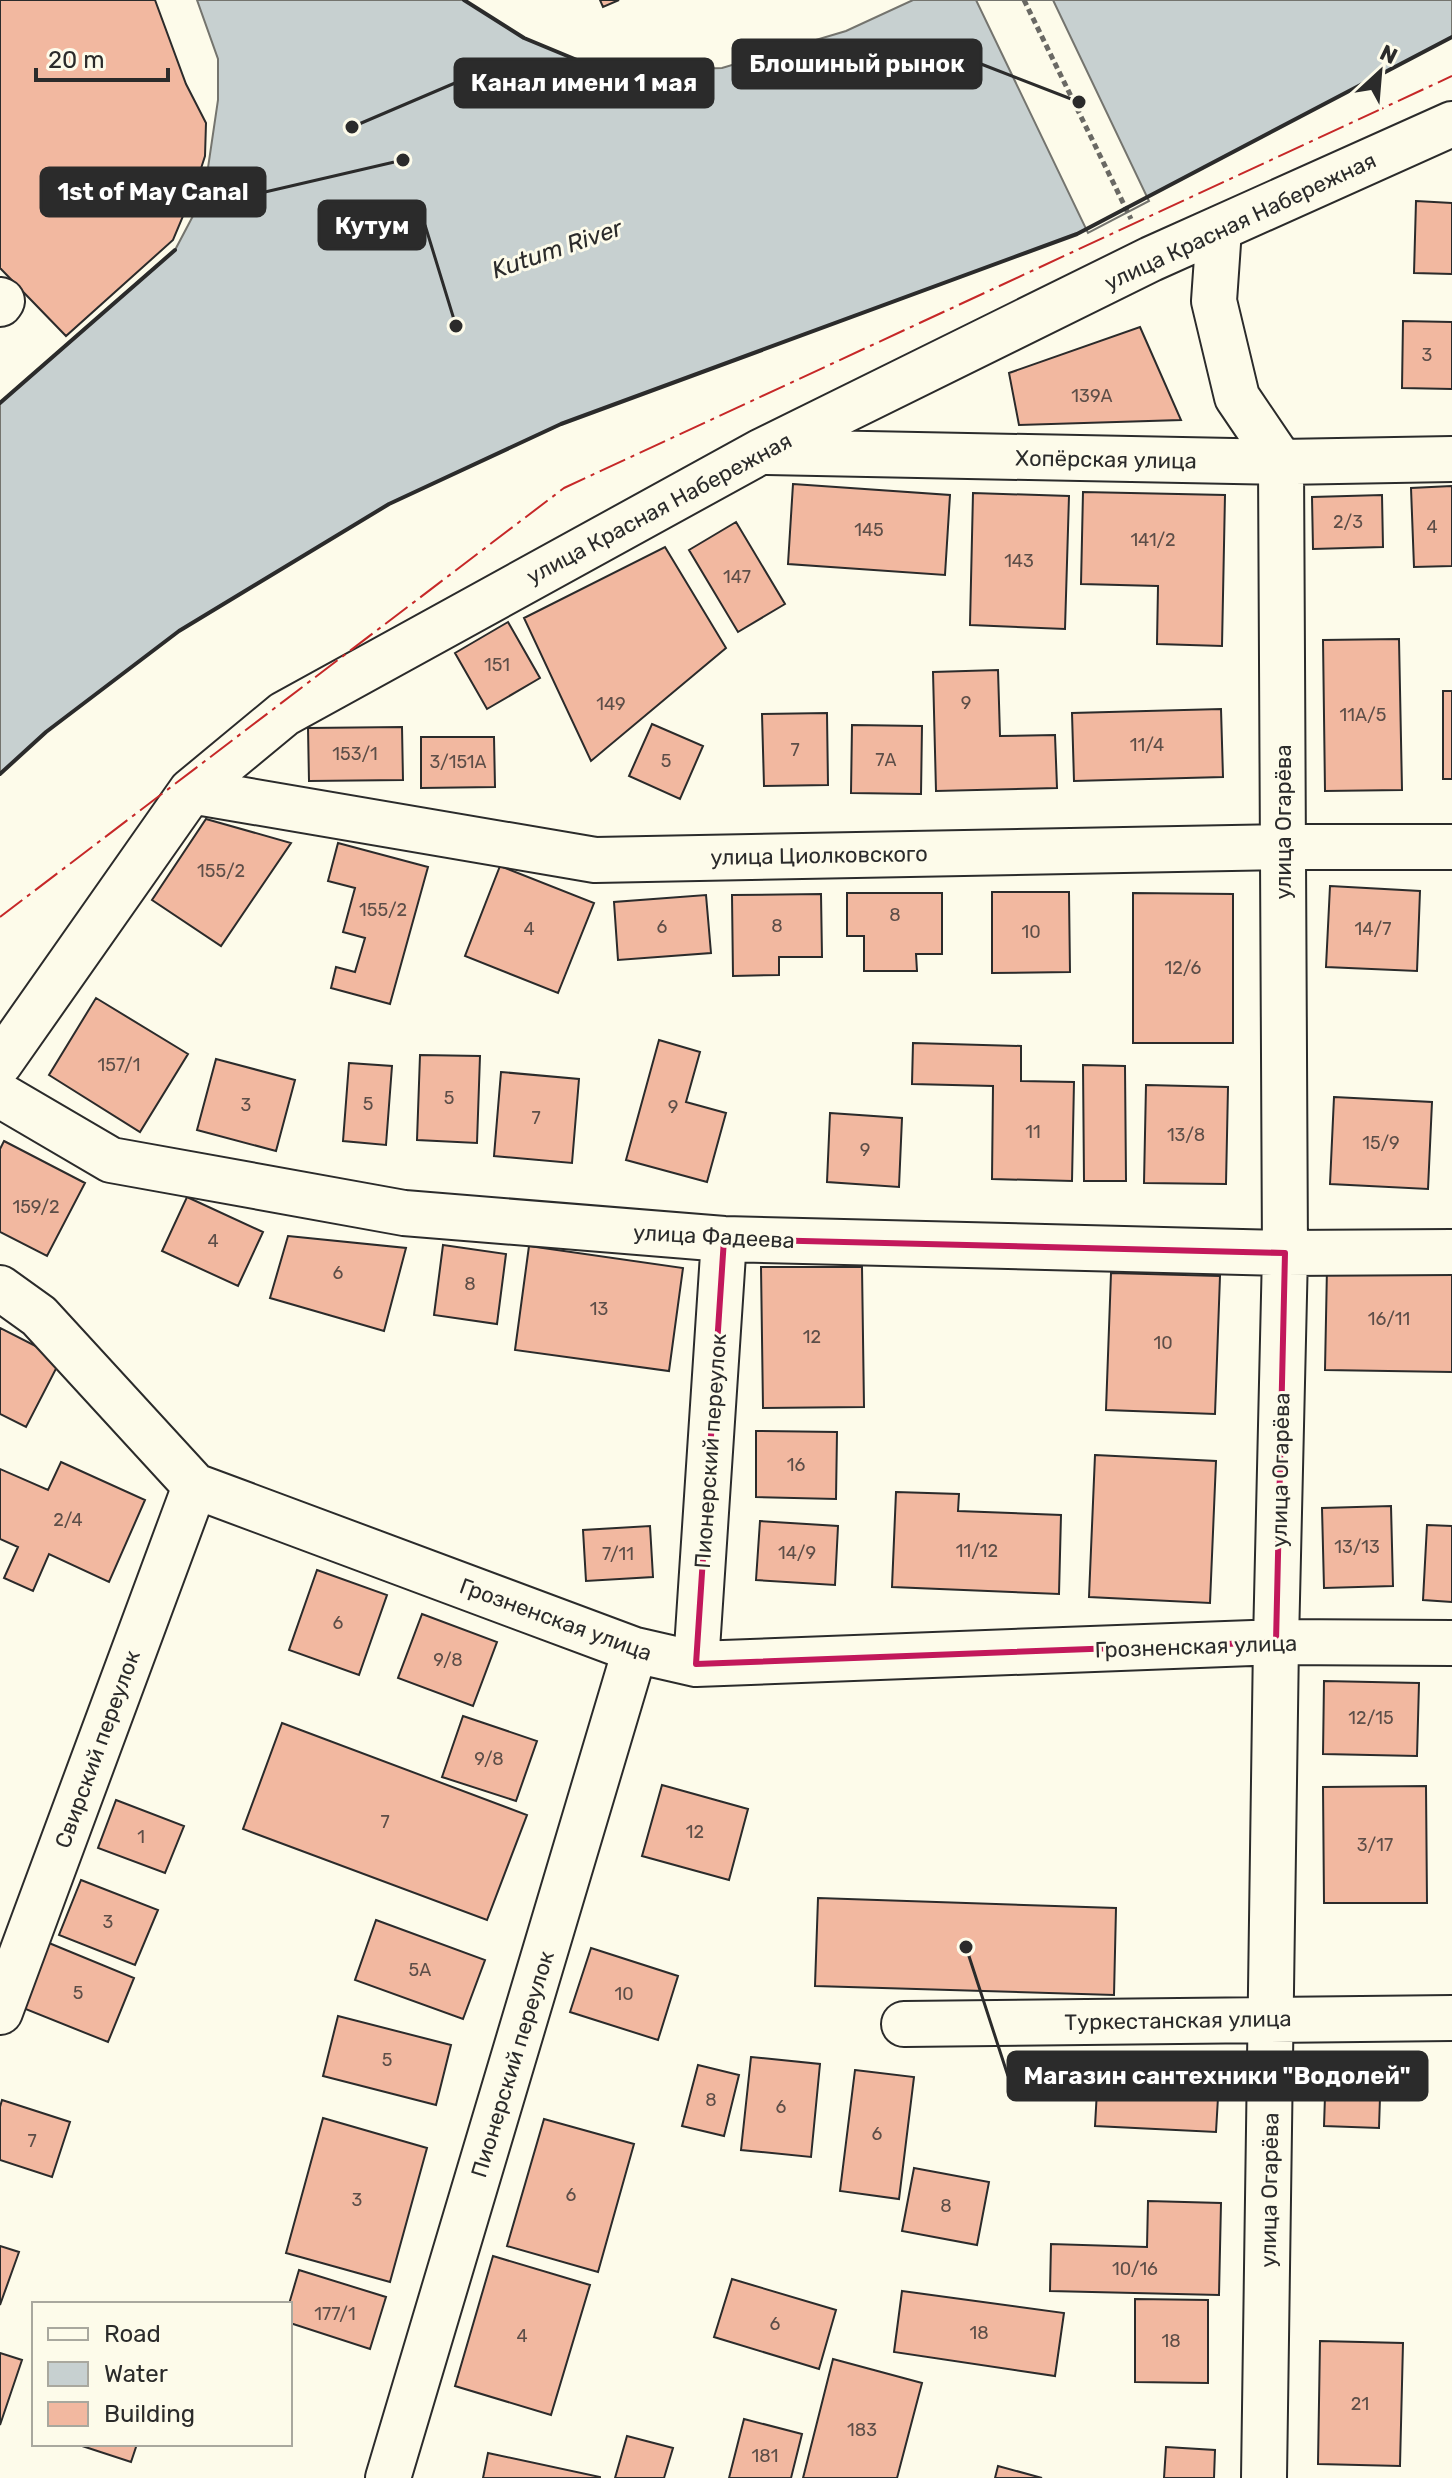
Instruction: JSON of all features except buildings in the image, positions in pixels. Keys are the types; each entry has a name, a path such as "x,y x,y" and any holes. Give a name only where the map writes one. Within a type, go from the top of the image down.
{"street":[{"name":"улица Красная Набережная","path":"0,1063 191,791 284,714 760,452 1151,259 1452,124"},
{"path":"1219,229 1214,301 1237,397 1281,462"},
{"name":"Хопёрская улица","path":"760,452 1281,462 1452,459"},
{"name":"улица Огарёва","path":"1264,2478 1285,1253 1281,462"},
{"name":"улица Циолковского","path":"191,791 595,860 1283,847 1452,847"},
{"name":"улица Фадеева","path":"0,1095 111,1160 404,1213 724,1239 1285,1253 1452,1252"},
{"name":"Пионерский переулок","path":"696,1664 724,1239"},
{"name":"Грозненская улица","path":"0,1288 39,1316 195,1486 635,1650 696,1664 1276,1642 1452,1643"},
{"name":"Свирский переулок","path":"0,2012 195,1486"},
{"name":"Пионерский переулок","path":"388,2478 635,1650"},
{"name":"Туркестанская улица","path":"904,2024 1452,2018"}],"path":[{"path":"1024,0 1151,259"}],"highlighted area":[{"path":"724,1239 1285,1253 1276,1642 696,1664"}],"water":[{"name":"Kutum River","path":"197,0 464,0 524,38 577,60 631,71 722,68 846,31 913,0 1452,0 1452,37 1077,234 561,424 389,504 179,631 46,732 0,774 0,403 175,250 204,195 218,100 218,59"}],"pier":[{"path":"976,0 1053,0 1149,201 1088,233"}],"wall":[{"path":"464,0 524,38 577,60 631,71"},
{"path":"0,774 46,732 179,631 389,504 561,424 1077,234 1452,37"},
{"path":"0,403 175,250"}],"power":[{"path":"0,917 564,488 1452,76"}],"place":[{"name":"Блошиный рынок","path":"1079,102"},
{"name":"Канал имени 1 мая","path":"352,127"},
{"name":"1st of May Canal","path":"403,160"},
{"name":"Кутум","path":"456,326"},
{"name":"Магазин сантехники \"Водолей\"","path":"966,1947"}]}
